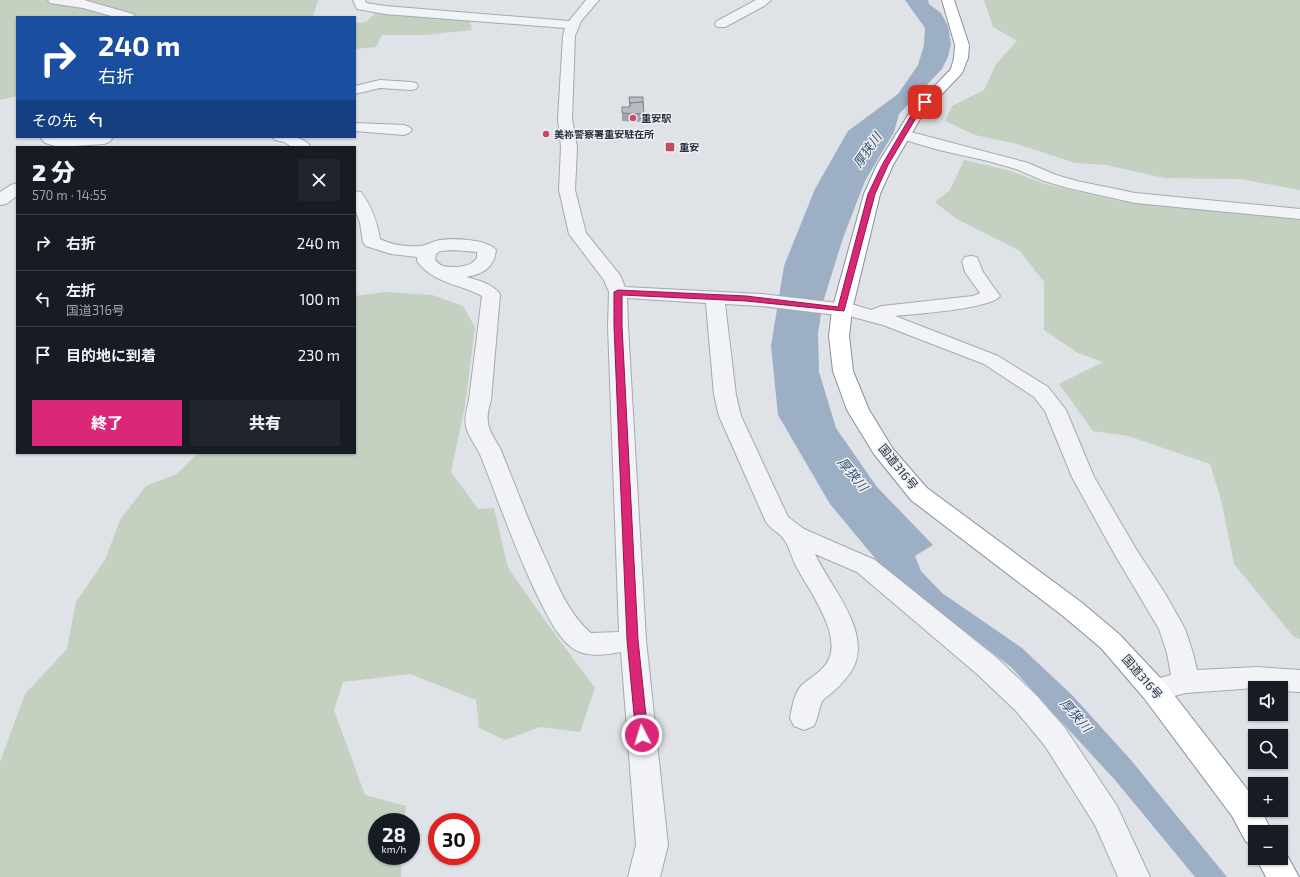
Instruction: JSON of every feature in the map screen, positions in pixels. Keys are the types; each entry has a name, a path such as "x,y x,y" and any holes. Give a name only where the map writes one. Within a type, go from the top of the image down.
{"highway":[{"name":"国道316号","path":"948,0 962,45 962,58 957,70 916,112 885,165 872,194 837,309 843,371 858,410 886,454 919,494 1072,609 1110,641 1154,690 1243,806 1253,825"},
{"path":"1276,865 1283,877"}],"street":[{"path":"54,0 84,4 126,16"},
{"path":"359,0 360,6 401,12 572,24"},
{"path":"401,12 409,3 415,0"},
{"path":"593,0 572,24 569,43 565,118 569,147 568,195 578,234 613,279 618,292 618,326 633,640 652,846 644,877"},
{"path":"721,24 765,0"},
{"path":"356,90 380,84 411,86"},
{"path":"356,117 371,118 375,123 373,127"},
{"path":"356,127 404,130"},
{"path":"902,135 1022,166 1050,178 1074,185 1127,196 1197,205 1300,214"},
{"path":"49,138 50,140 59,142 111,138"},
{"path":"83,146 111,138"},
{"path":"284,138 301,146"},
{"path":"0,200 16,189"},
{"path":"356,197 362,204 368,220 372,242 380,247 432,261 448,277 485,290 491,294 480,400 475,414 478,432 489,448 544,586 566,626 580,641 593,644 633,640"},
{"path":"874,315 882,312 975,301 991,296 974,272 972,261"},
{"path":"618,292 761,300 874,315 991,360 1019,376 1041,392 1055,410 1083,477 1127,555 1157,602 1172,629 1180,653 1186,682"},
{"path":"715,297 725,395 730,416 778,522 795,535 866,566 981,661 1027,704 1055,737 1106,816 1134,877"},
{"path":"795,535 807,563 837,616 843,634 845,649 841,664 827,681 810,695 804,718"},
{"path":"1154,690 1186,682 1257,678 1300,681"}],"green space":[{"path":"0,0 318,0 313,16 16,16 16,96 0,100"},
{"path":"984,0 1300,0 1300,190 1240,179 1164,178 1106,165 1075,163 1017,144 975,135 945,121 952,106 984,90 996,64 1017,41 993,27"},
{"path":"376,13 404,13 470,20 472,30 423,35 382,35 376,47 356,49 356,23 366,22"},
{"path":"964,160 1011,171 1045,184 1119,201 1213,211 1300,216 1300,639 1293,636 1234,564 1221,500 1210,464 1128,436 1093,431 1059,384 1103,362 1078,353 1044,330 1044,282 1020,251 955,218 935,202 950,190"},
{"path":"385,292 432,295 463,306 475,327 465,406 451,472 478,509 494,508 508,568 595,688 580,732 540,727 505,740 479,728 476,700 410,674 343,682 334,710 365,795 406,806 406,813 368,813 368,865 402,865 401,877 0,877 0,762 25,694 67,649 76,602 105,560 120,520 146,486 177,474 197,454 356,454 356,296"}],"water":[{"name":"厚狭川","path":"905,0 928,0 929,4 941,13 948,26 951,44 948,57 942,69 899,114 894,132 865,181 843,238 823,302 818,333 819,372 836,428 877,487 933,545 915,556 921,571 942,593 1022,648 1073,696 1130,759 1227,877 1195,877 1115,780 1011,667 884,569 830,504 778,415 771,346 784,266 815,189 848,131 898,94 918,65 924,45 925,28"}],"building":[{"path":"629,97 643,97 643,102 630,103 630,105"},
{"path":"643,102 644,114 622,113 622,107 630,107 630,103"}],"place":[{"name":"重安駅","path":"633,118"},
{"name":"美祢警察署重安駐在所","path":"546,134"},
{"name":"重安","path":"670,147"}],"route":[{"path":"642,735 633,640 618,326 618,292 761,300 842,310 872,194 885,165 916,112 925,102"}]}
